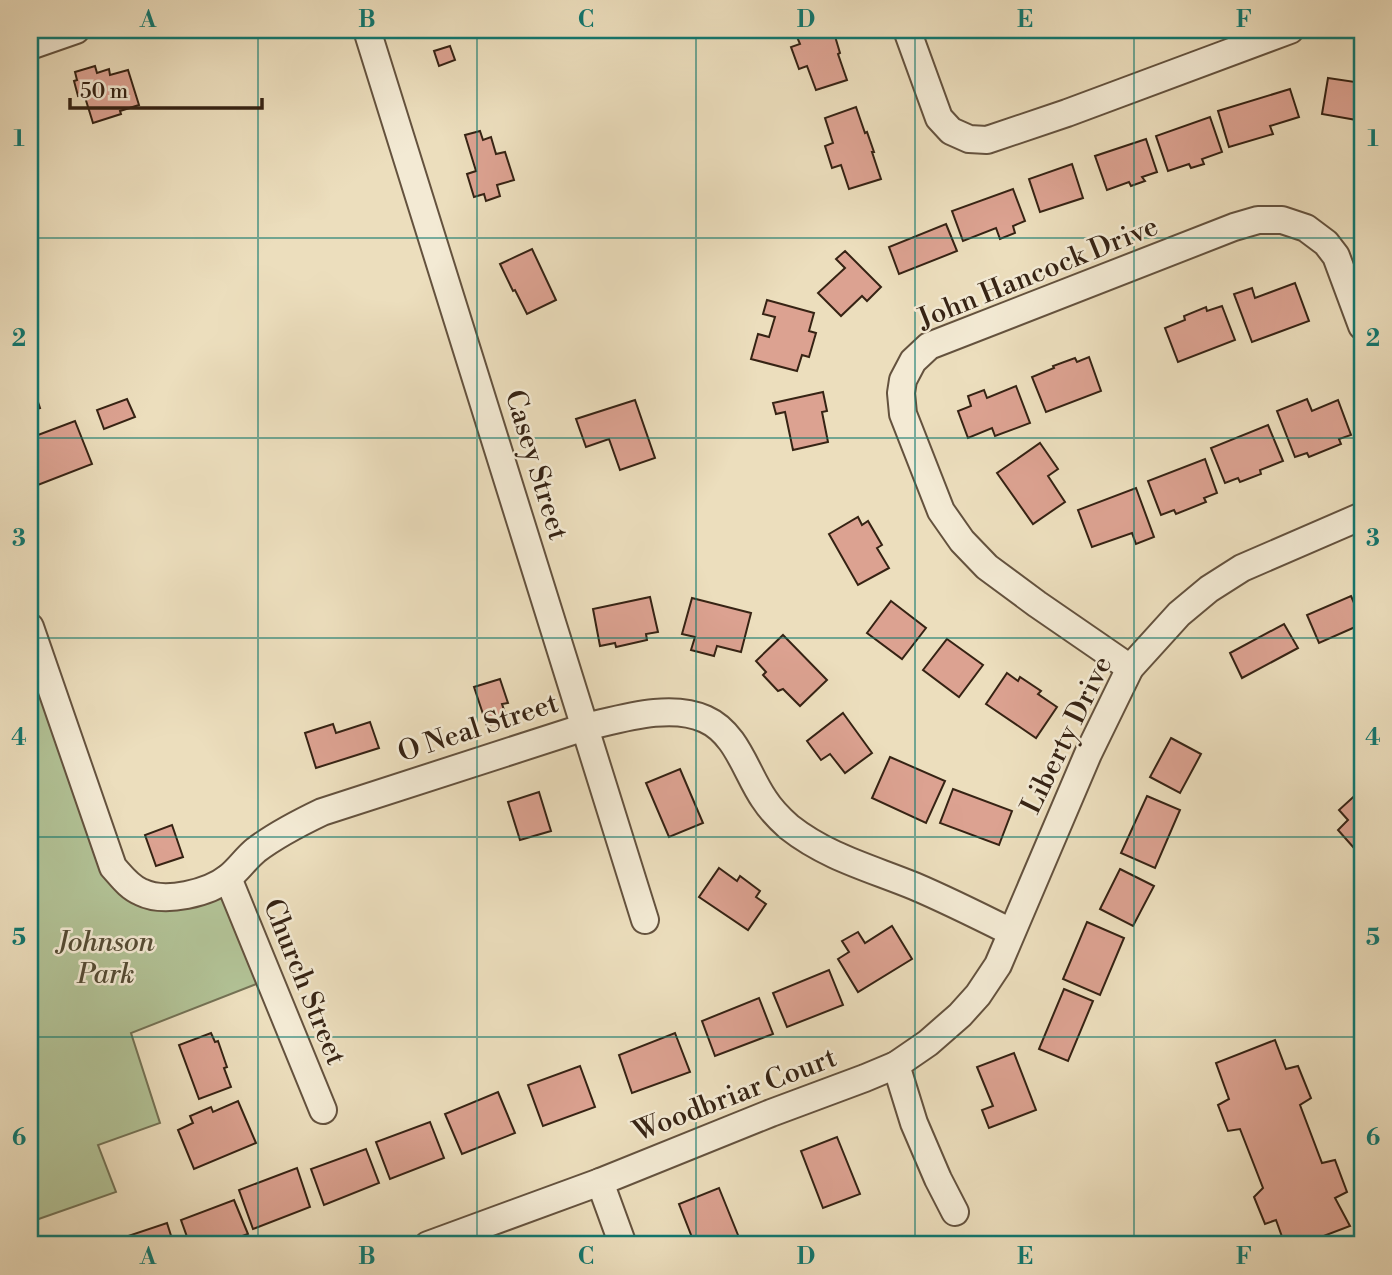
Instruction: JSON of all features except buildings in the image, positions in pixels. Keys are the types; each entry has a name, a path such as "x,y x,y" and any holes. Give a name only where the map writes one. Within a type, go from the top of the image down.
{"street":[{"path":"30,46 76,30"},
{"name":"Casey Street","path":"367,30 645,920"},
{"path":"907,30 939,118 951,131 969,139 987,141 1290,30"},
{"name":"John Hancock Drive","path":"1130,668 987,567 962,541 941,511 903,414 903,380 913,361 929,346 1258,220 1282,220 1306,228 1326,243 1336,256 1362,326"},
{"name":"Liberty Drive","path":"1011,932 1088,754 1130,668 1179,614 1209,589 1242,568 1362,516"},
{"name":"O Neal Street","path":"30,627 113,867 125,882 142,893 156,897 181,896 205,890 228,878 255,851 276,836 322,811 585,727 672,712 704,718 727,735 771,809 803,837 831,854 916,887 1011,932"},
{"name":"Church Street","path":"228,878 323,1110"},
{"name":"Woodbriar Court","path":"428,1245 600,1182 896,1065 928,1043 978,995 998,964 1011,932"},
{"path":"896,1065 914,1123 955,1212"},
{"path":"600,1182 623,1245"}],"green space":[{"name":"Johnson Park","path":"30,628 113,867 156,897 228,878 269,979 131,1033 160,1123 98,1145 116,1192 30,1222"}]}
